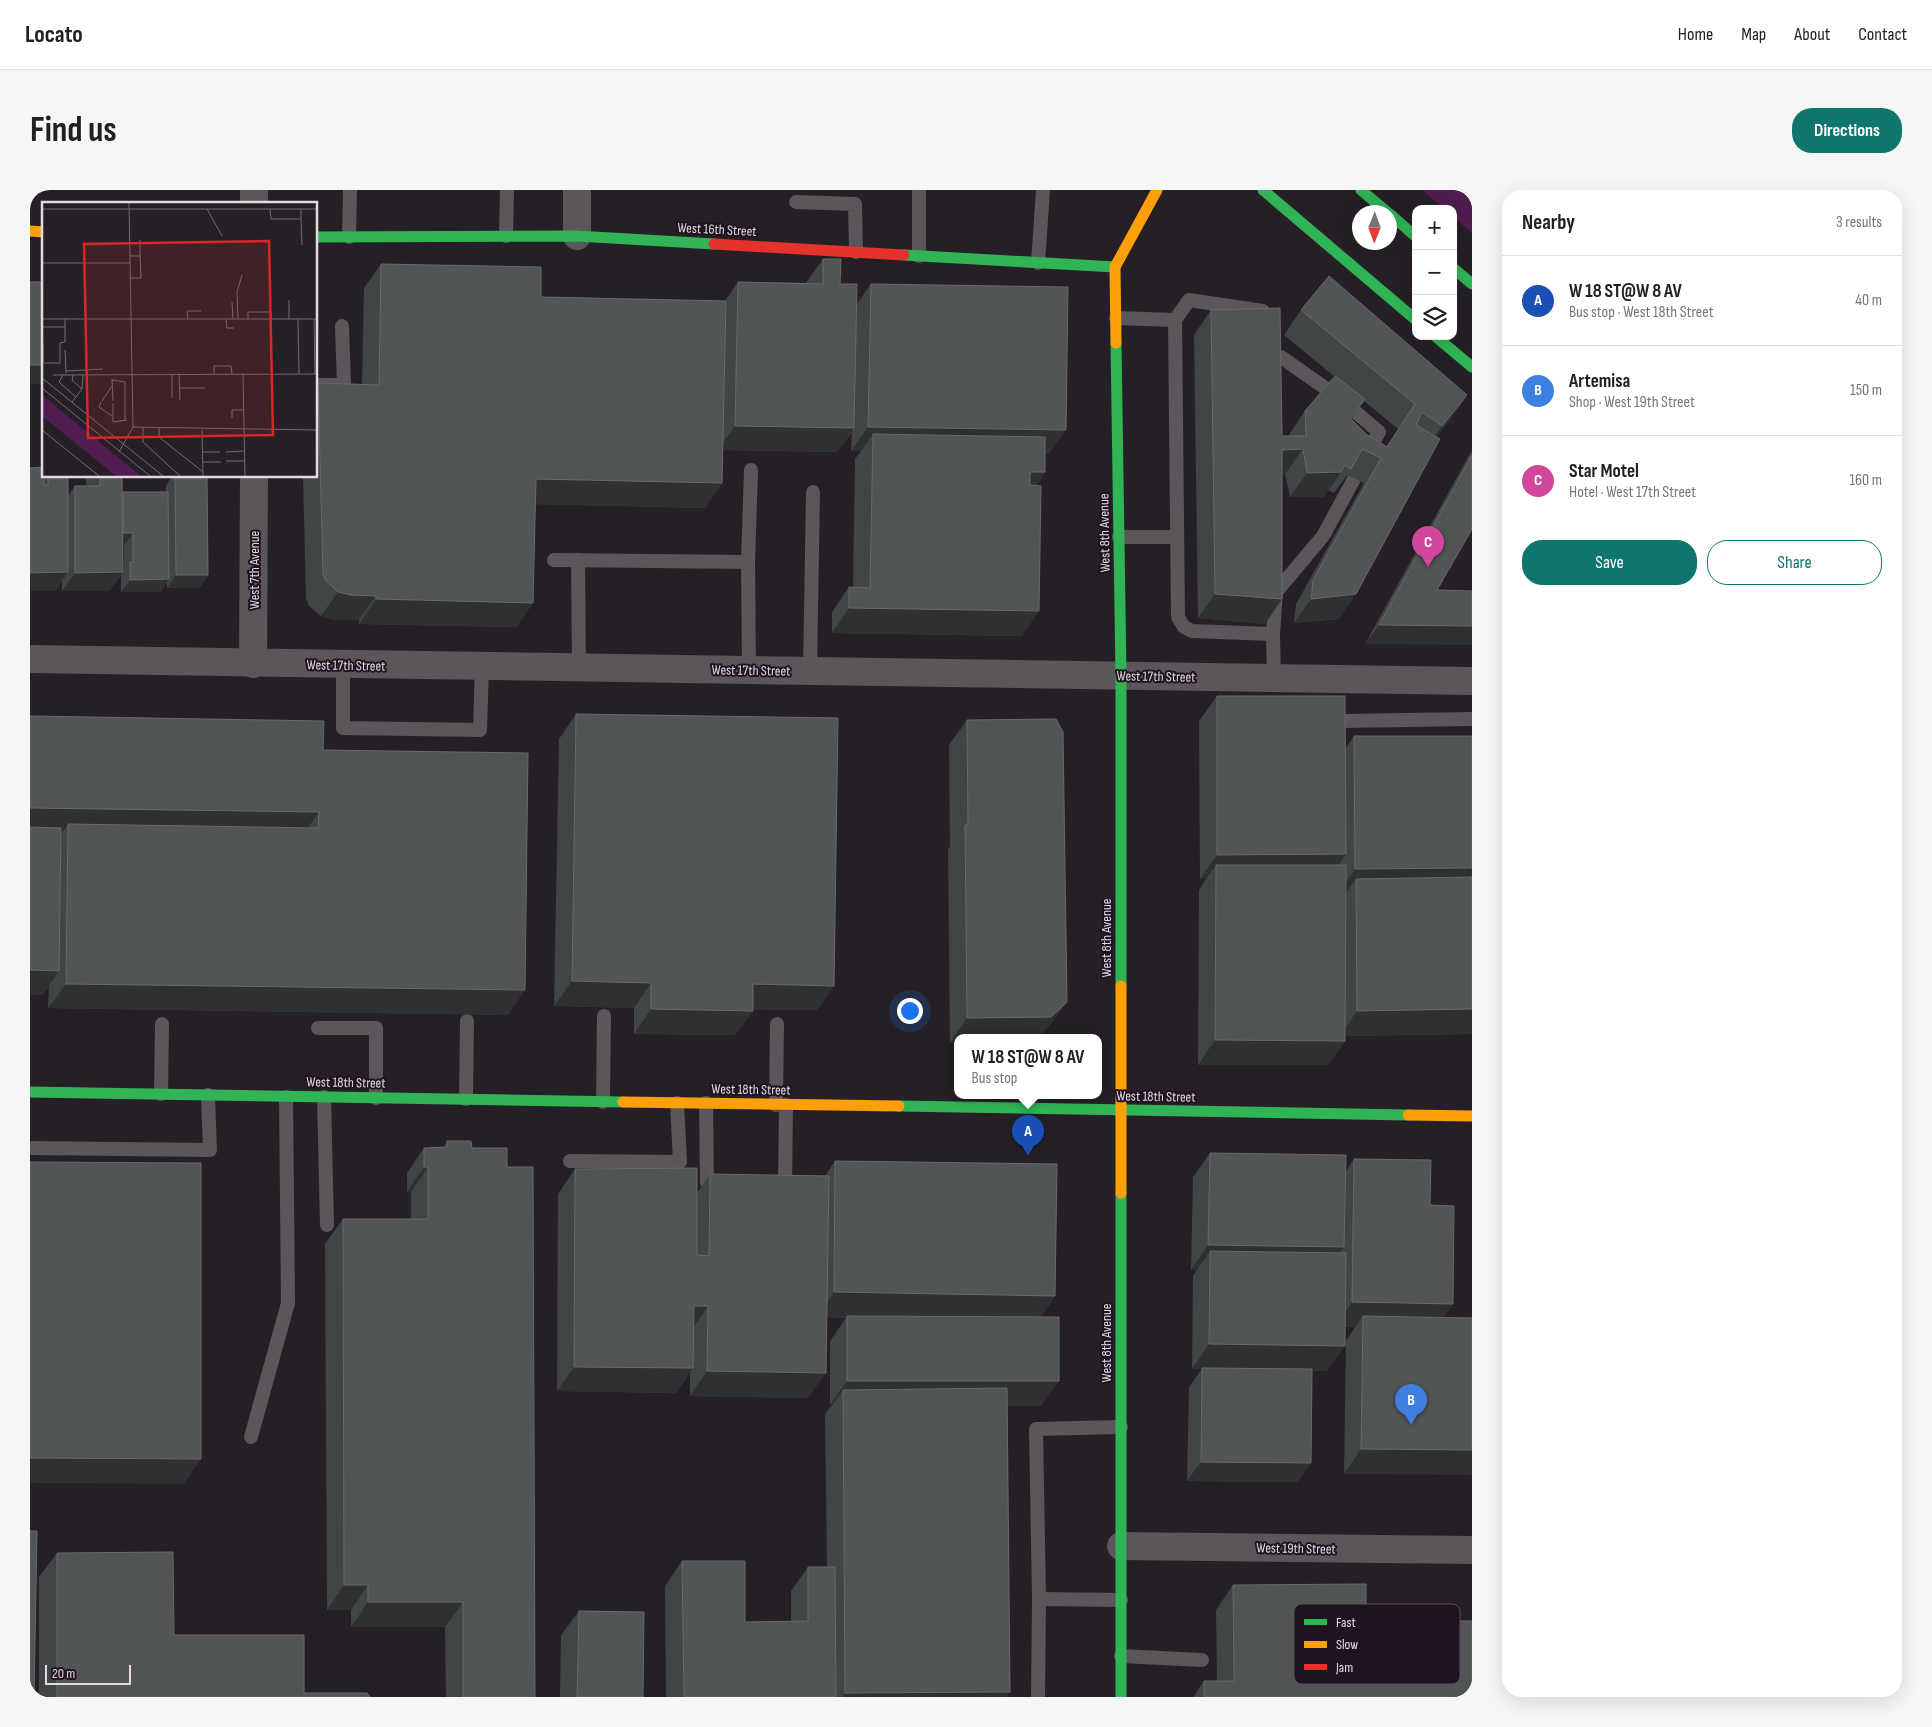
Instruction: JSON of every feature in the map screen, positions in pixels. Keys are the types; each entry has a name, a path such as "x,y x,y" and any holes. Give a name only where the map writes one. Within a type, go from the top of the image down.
{"main road":[{"name":"West 8th Avenue","path":"1121,1697 1121,676 1115,267 1157,190"},
{"path":"1263,190 1412,317"},
{"path":"1361,190 1379,205"},
{"path":"1397,221 1412,234"},
{"name":"West 16th Street","path":"318,237 577,236 1115,267"},
{"path":"1457,271 1472,284"},
{"path":"1440,340 1472,367"},
{"name":"West 18th Street","path":"30,1092 1472,1116"}],"street":[{"path":"577,190 577,236"},
{"name":"West 7th Avenue","path":"253,664 254,478"},
{"name":"West 17th Street","path":"30,660 1472,681"},
{"name":"West 19th Street","path":"1120,1546 1472,1550"}],"lane":[{"path":"349,237 350,190"},
{"path":"506,236 507,190"},
{"path":"919,190 919,256"},
{"path":"1038,263 1043,190"},
{"path":"796,202 856,204 856,252"},
{"path":"1273,634 1192,631 1184,627 1178,617 1176,320 1189,300 1275,313"},
{"path":"1116,318 1176,320"},
{"path":"318,385 344,385 342,326"},
{"path":"1279,339 1281,357 1280,376"},
{"path":"1276,592 1323,536 1379,432 1338,397 1281,357"},
{"path":"749,670 748,562 751,470"},
{"path":"810,672 814,492"},
{"path":"1119,537 1177,537"},
{"path":"554,560 748,562"},
{"path":"578,560 579,668"},
{"path":"1274,678 1273,634 1276,572"},
{"path":"343,665 342,728 460,730 480,730 482,667"},
{"path":"1342,721 1472,719"},
{"path":"603,1102 604,1016"},
{"path":"466,1099 467,1021"},
{"path":"161,1094 162,1024"},
{"path":"777,1024 785,1189"},
{"path":"318,1028 376,1028 376,1098"},
{"path":"30,1148 210,1150 208,1095"},
{"path":"252,1436 288,1303 286,1096"},
{"path":"324,1097 327,1225"},
{"path":"570,1161 680,1162 677,1103"},
{"path":"706,1103 707,1183"},
{"path":"1038,1697 1039,1599 1036,1429 1121,1427"},
{"path":"1039,1599 1121,1600"},
{"path":"1121,1656 1202,1660"}],"shaded area":[{"path":"1422,190 1472,190 1472,233 1457,220 1457,205 1439,205"}],"building":[{"path":"823,259 841,259 840,284 857,284 854,428 735,426 738,282 823,284"},
{"path":"381,264 541,267 541,297 726,301 722,483 536,479 533,603 376,599 376,596 351,595 338,592 326,581 323,574 318,383 379,385"},
{"path":"1329,276 1467,395 1442,426 1422,412 1416,425 1440,439 1356,594 1311,599 1313,580 1381,458 1362,449 1351,469 1345,465 1341,472 1307,473 1303,449 1282,450 1282,599 1215,594 1211,310 1280,308 1282,436 1306,436 1305,411 1335,376 1365,399 1350,418 1366,434 1387,447 1415,404 1301,310"},
{"path":"30,282 42,282 42,365 30,365"},
{"path":"871,284 1068,287 1066,430 868,427"},
{"path":"873,434 1045,437 1045,472 1030,472 1030,485 1041,486 1039,611 849,608 849,587 870,588"},
{"path":"1472,455 1472,529 1437,590 1472,591 1472,626 1379,625"},
{"path":"42,467 44,485 48,485 48,478 68,478 68,572 30,573 30,468"},
{"path":"100,478 122,478 123,572 75,573 75,486 100,486"},
{"path":"175,478 207,478 208,575 176,575"},
{"path":"123,492 168,492 169,579 130,580 130,562 133,562 133,533 123,533"},
{"path":"1217,696 1345,696 1346,854 1217,855"},
{"path":"576,714 838,718 834,986 753,984 753,1011 651,1009 651,983 572,981"},
{"path":"30,716 324,721 323,750 528,753 525,990 66,984 68,824 318,828 319,812 30,808"},
{"path":"1056,719 1063,732 1067,1002 1051,1017 967,1018 965,825 968,825 967,720"},
{"path":"1354,736 1472,736 1472,868 1355,869"},
{"path":"30,827 61,828 59,971 30,970"},
{"path":"1216,865 1346,865 1345,1041 1215,1040"},
{"path":"1472,877 1472,1009 1357,1011 1356,879"},
{"path":"447,1141 471,1141 472,1148 507,1148 507,1167 533,1167 535,1697 463,1697 463,1602 368,1602 368,1585 344,1585 343,1219 428,1219 428,1167 424,1167 424,1148 447,1147"},
{"path":"1210,1153 1346,1155 1344,1247 1208,1245"},
{"path":"1354,1159 1431,1160 1430,1205 1454,1206 1453,1304 1352,1302"},
{"path":"835,1161 1057,1164 1055,1296 834,1292"},
{"path":"30,1162 201,1163 201,1459 30,1458"},
{"path":"697,1168 697,1255 709,1256 710,1174 829,1176 826,1373 707,1371 708,1306 694,1306 693,1368 574,1367 575,1169"},
{"path":"1210,1251 1346,1253 1345,1346 1209,1344"},
{"path":"847,1316 1059,1317 1059,1381 847,1381"},
{"path":"1363,1316 1472,1318 1472,1450 1361,1449"},
{"path":"1202,1368 1312,1369 1311,1463 1201,1462"},
{"path":"1007,1388 1010,1692 845,1693 843,1390"},
{"path":"30,1531 37,1531 34,1697 30,1697"},
{"path":"173,1552 174,1635 304,1635 304,1693 367,1693 370,1697 57,1697 57,1553"},
{"path":"682,1561 745,1561 745,1622 808,1621 808,1567 835,1567 836,1697 684,1697"},
{"path":"1366,1584 1366,1604 1294,1604 1294,1684 1460,1684 1460,1621 1472,1621 1472,1697 1204,1697 1204,1681 1234,1681 1233,1585"},
{"path":"579,1611 644,1612 643,1697 577,1697"}],"traffic: fast":[{"path":"1263,190 1412,317"},
{"path":"1361,190 1379,205"},
{"path":"1397,220 1412,233"},
{"path":"318,237 577,236 714,244"},
{"path":"904,255 1115,267"},
{"path":"1457,271 1472,284"},
{"path":"1440,340 1472,367"},
{"path":"1116,343 1121,675 1121,986"},
{"path":"30,1092 623,1102"},
{"path":"899,1106 1408,1115"},
{"path":"1121,1193 1121,1697"}],"traffic: slow":[{"path":"1116,343 1115,267 1157,190"},
{"path":"30,231 42,232"},
{"path":"1121,986 1121,1193"},
{"path":"623,1102 899,1106"},
{"path":"1408,1115 1472,1116"}],"traffic: jam":[{"path":"714,244 904,255"}],"place":[{"name":"Star Motel","path":"1428,567"},
{"name":"W 18 ST@W 8 AV","path":"1028,1156"},
{"name":"Artemisa","path":"1411,1425"}]}
